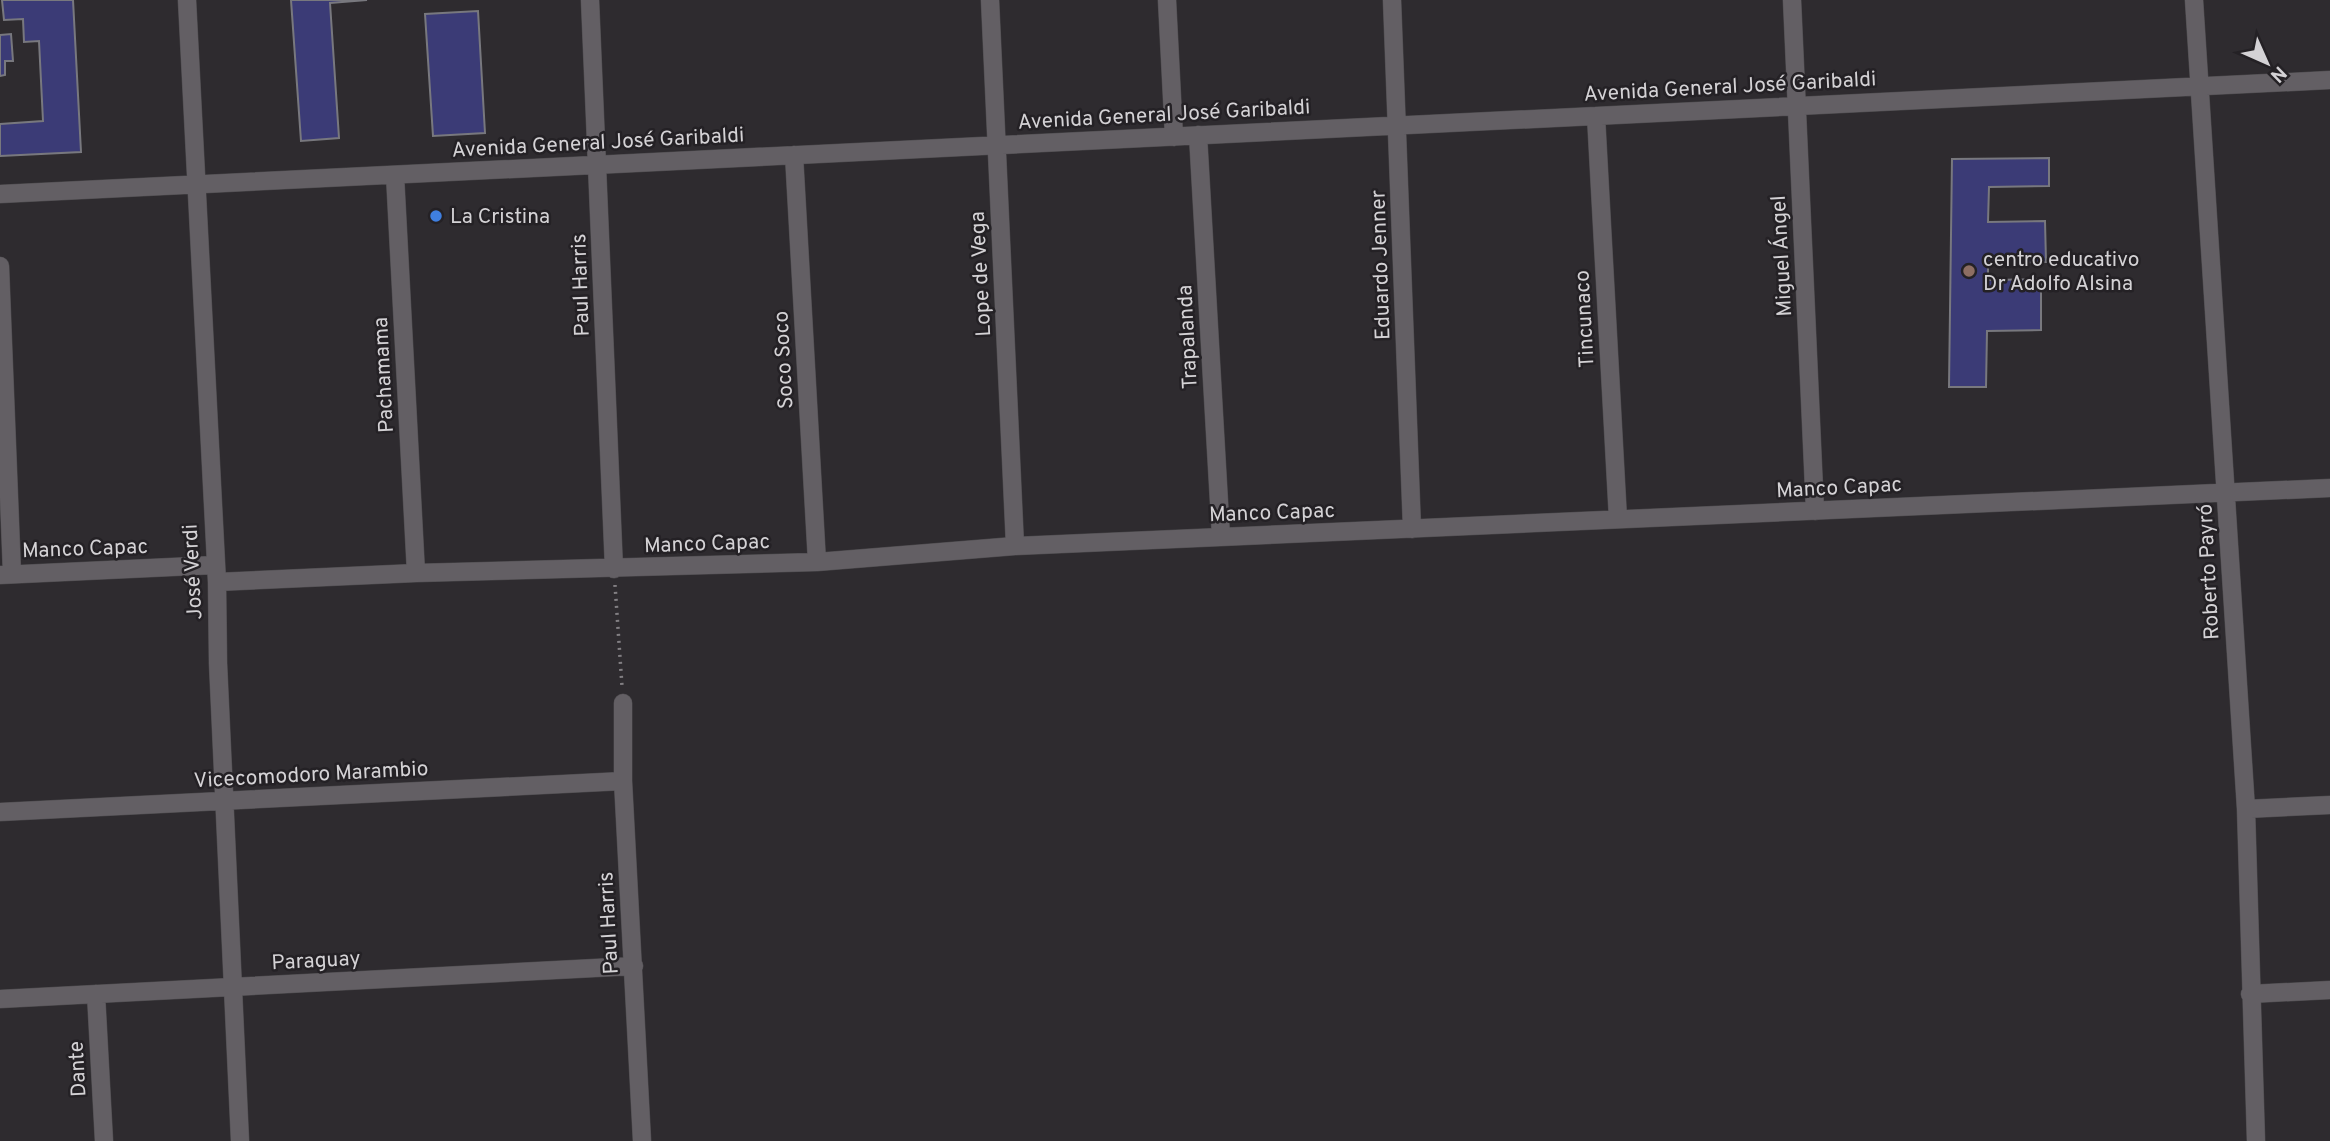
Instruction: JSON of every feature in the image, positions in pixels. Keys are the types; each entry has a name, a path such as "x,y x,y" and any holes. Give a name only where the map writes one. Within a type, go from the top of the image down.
{"street":[{"name":"José Verdi","path":"187,0 216,573 240,1141"},
{"name":"Paul Harris","path":"590,0 614,569"},
{"name":"Lope de Vega","path":"990,0 1015,546"},
{"path":"1167,0 1174,137"},
{"name":"Eduardo Jenner","path":"1392,0 1412,529"},
{"name":"Miguel Ángel","path":"1792,0 1815,511"},
{"name":"Roberto Payró","path":"2194,0 2246,809 2256,1141"},
{"name":"Avenida General José Garibaldi","path":"0,194 2330,80"},
{"name":"Tincunaco","path":"1596,116 1618,519"},
{"name":"Trapalanda","path":"1198,135 1221,537"},
{"name":"Soco Soco","path":"794,155 817,562"},
{"name":"Pachamama","path":"395,175 416,573"},
{"path":"0,266 6,574"},
{"name":"Manco Capac","path":"6,574 416,573 817,562 1015,546 2330,488"},
{"name":"Paul Harris","path":"623,703 623,781 642,1141"},
{"name":"Vicecomodoro Marambio","path":"0,811 623,781"},
{"path":"2246,809 2330,805"},
{"name":"Paraguay","path":"0,999 634,966"},
{"path":"2250,994 2330,990"},
{"name":"Dante","path":"96,994 104,1141"}],"path":[{"path":"614,569 623,703"}],"building":[{"path":"2,0 73,0 81,152 0,156 0,124 43,121 39,41 24,42 23,19 4,20"},
{"path":"291,0 367,0 330,3 339,138 301,141"},
{"path":"478,11 485,133 433,136 425,14"},
{"path":"11,34 13,61 5,61 5,75 0,76 0,35"},
{"name":"centro educativo Dr Adolfo Alsina","path":"2049,158 2049,186 1989,187 1988,222 2045,221 2046,262 1988,263 1988,280 2041,279 2041,330 1987,331 1986,387 1949,387 1952,159"}],"place":[{"name":"La Cristina","path":"436,216"},
{"name":"centro educativo Dr Adolfo Alsina","path":"1969,271"}]}
